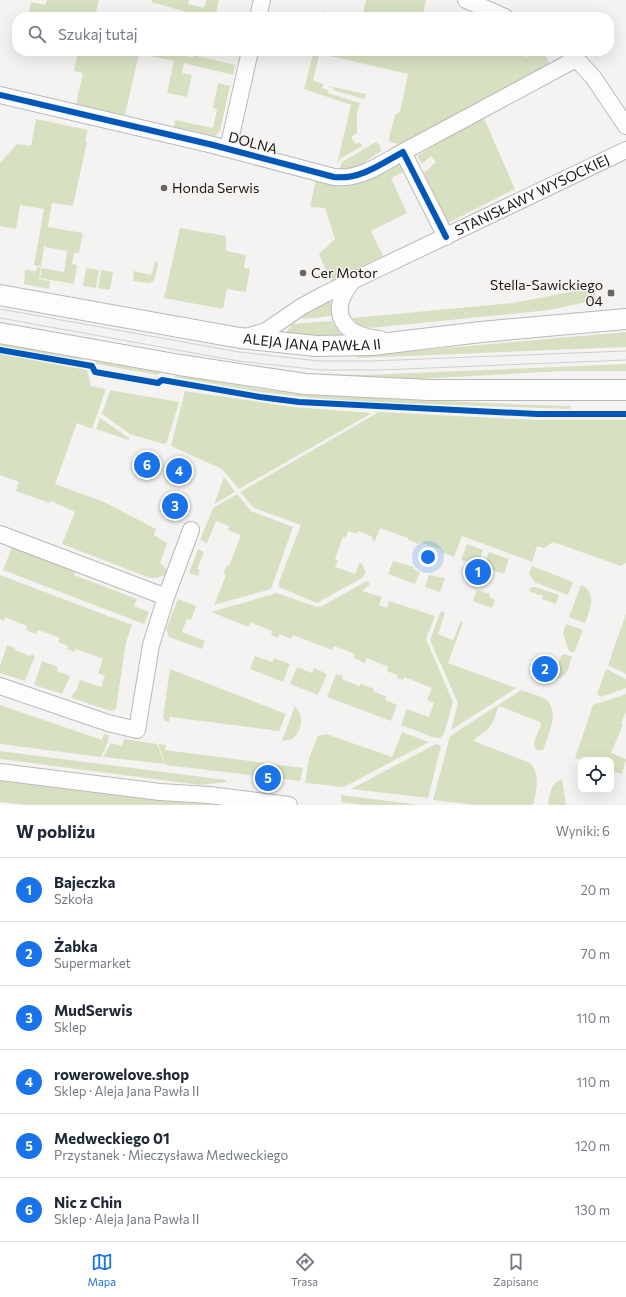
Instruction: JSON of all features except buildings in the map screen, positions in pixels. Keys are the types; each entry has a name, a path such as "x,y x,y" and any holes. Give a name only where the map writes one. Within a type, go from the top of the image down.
{"main road":[{"name":"ALEJA JANA PAWŁA II","path":"0,294 240,338 316,346 344,347 402,342 481,332 626,319"},
{"path":"0,333 208,370 305,384 429,390 626,390"}],"street":[{"path":"259,12 262,0"},
{"path":"466,0 494,12"},
{"path":"228,149 249,56"},
{"name":"DOLNA","path":"0,95 228,149 342,178 358,176 403,152 570,56"},
{"path":"573,56 593,77 626,126"},
{"name":"STANISŁAWY WYSOCKIEJ","path":"240,338 266,331 301,307 626,150"},
{"path":"403,152 446,237"},
{"path":"351,283 343,294 339,307 341,317 347,327 354,333 363,336 402,342"},
{"path":"0,686 108,723 137,730 151,645 166,597 191,530"},
{"path":"0,534 166,597"},
{"path":"0,772 160,792 209,795 289,805"}],"green space":[{"path":"47,0 99,0 96,12 29,12 31,2 45,5"},
{"path":"152,0 189,0 188,4 204,8 206,0 219,0 216,12 187,12 151,2"},
{"path":"366,0 426,0 423,12 363,12"},
{"path":"77,56 139,56 125,115 76,104 83,73 74,71"},
{"path":"149,56 184,56 193,58 193,56 197,56 235,65 233,75 184,63 182,73 192,75 187,97 167,93 174,61"},
{"path":"313,56 319,56 313,81 324,84 322,88 328,90 328,93 360,103 357,112 357,133 351,137 356,144 360,142 362,146 340,159 337,164 351,105 304,89"},
{"path":"330,56 546,56 551,66 399,144 390,142 389,138 395,115 400,112 408,74"},
{"path":"218,83 230,86 220,131 215,136 174,127 175,120 213,128 217,109 213,108"},
{"path":"329,86 366,94 364,99 333,90 334,88 328,87"},
{"path":"483,116 515,189 448,223 424,173 436,162 431,156 422,164 417,156"},
{"path":"36,119 88,130 85,141 87,142 73,206 52,203 48,227 83,233 79,253 74,253 72,264 77,265 74,284 40,278 42,268 64,272 67,251 45,247 45,242 41,267 34,265 44,209 20,205 16,229 0,226 0,163 17,144 31,146"},
{"path":"376,142 380,145 381,151 365,162 366,165 339,171 342,162"},
{"path":"399,163 404,165 407,170 391,178 407,213 371,231 383,256 331,282 319,254 335,239 325,208 310,207 316,179"},
{"path":"180,228 226,236 226,251 246,255 244,268 250,269 246,292 227,289 223,309 164,298"},
{"path":"156,260 158,264 154,281 149,283 133,281 134,271 151,275"},
{"path":"37,267 41,268 39,279 50,281 49,289 24,284 25,270 36,271"},
{"path":"86,268 99,270 96,288 83,286"},
{"path":"101,270 113,272 110,290 98,288"},
{"path":"590,288 594,290 596,300 550,310 370,328 359,325 352,318 513,303"},
{"path":"331,299 331,316 305,319 298,317"},
{"path":"332,321 342,336 285,334 292,324"},
{"path":"0,322 241,366 290,373 267,371 0,324"},
{"path":"626,332 626,347 357,358 357,356"},
{"path":"0,341 81,356 83,361 0,346"},
{"path":"0,354 87,370 91,386 106,389 92,429 77,423 55,484 104,502 156,529 154,535 167,543 160,563 168,571 166,575 157,578 150,578 62,544 75,512 51,501 50,503 16,491 19,482 0,475"},
{"path":"95,360 161,372 158,375 96,364"},
{"path":"626,364 626,371 563,371 419,379 293,373 365,375"},
{"path":"177,375 261,389 311,395 571,407 569,409 370,402 312,398 261,392 174,377"},
{"path":"110,390 179,402 167,442 164,444 130,434 102,414"},
{"path":"185,391 292,407 372,413 239,489 222,469 171,446"},
{"path":"379,412 537,420 626,420 626,563 621,566 553,542 544,548 537,546 532,562 462,536 454,557 441,552 442,550 420,542 419,544 408,540 408,538 380,528 375,541 372,540 373,537 358,531 356,534 348,531 346,538 343,537 335,559 338,560 335,567 355,574 359,563 362,564 366,572 362,578 317,603 279,587 279,582 301,525 254,508 240,492"},
{"path":"100,418 129,438 129,440 96,429"},
{"path":"224,477 235,492 214,504"},
{"path":"237,494 251,511 293,527 271,589 214,605 226,575 223,574 227,565 229,566 241,535 228,530 229,526 216,521 207,543 200,540 213,508"},
{"path":"467,544 483,550 478,565 461,560"},
{"path":"13,545 76,569 74,575 137,599 134,606 149,612 144,624 3,570"},
{"path":"198,549 204,552 197,569 200,570 198,576 189,573"},
{"path":"489,552 509,559 504,574 483,567"},
{"path":"393,561 414,567 413,569 420,572 415,584 388,574"},
{"path":"532,566 573,582 568,595 534,582 529,573"},
{"path":"0,575 132,625 126,642 116,709 111,711 72,698 71,696 77,689 80,680 101,687 105,676 98,673 103,659 76,649 74,652 67,649 68,646 58,642 60,638 38,630 36,634 26,630 27,626 5,617 4,621 0,619"},
{"path":"429,575 445,578 440,592 425,587"},
{"path":"367,581 370,584 362,591 382,597 379,605 387,608 389,601 435,616 426,639 453,702 444,734 440,738 435,738 401,725 407,709 429,717 434,703 427,700 432,688 404,677 403,680 397,678 397,675 387,671 388,667 367,658 365,663 354,658 355,654 334,646 332,650 293,635 291,639 280,634 278,638 271,635 272,631 250,622 249,627 211,612 277,593 317,607 322,606"},
{"path":"581,585 590,592 591,597 590,607 585,623 569,617"},
{"path":"531,587 559,595 556,604 542,599 543,596 529,591"},
{"path":"477,590 490,594 489,597 495,600 492,608 473,601"},
{"path":"178,599 196,606 191,620 187,619 182,632 205,641 202,649 169,637 166,629"},
{"path":"441,611 445,613 438,634 453,640 461,621 463,622 448,663 516,688 451,730 458,703 430,640"},
{"path":"626,614 626,674 608,665"},
{"path":"566,624 583,630 574,653 569,651 563,633"},
{"path":"7,645 30,656 31,654 35,656 25,681 0,673 0,666"},
{"path":"564,654 572,657 568,669 564,675 553,680 561,656"},
{"path":"255,656 272,662 274,658 290,664 283,682 250,669"},
{"path":"42,661 58,667 57,671 70,676 62,694 34,685"},
{"path":"297,667 312,673 314,668 327,674 318,695 290,684"},
{"path":"170,669 286,714 279,731 170,717 169,722 165,721 163,717"},
{"path":"606,669 626,679 626,688 601,697 597,694"},
{"path":"336,674 343,676 342,679 359,686 361,684 374,689 373,691 387,697 385,700 397,705 391,721 327,697"},
{"path":"521,690 539,696 550,704 553,716 552,723 543,750 536,750 534,744 541,725 540,722 499,706 494,721 489,728 474,741 530,763 536,772 537,777 534,803 531,805 475,805 433,800 450,736"},
{"path":"626,694 626,711 621,724 623,725 611,753 626,759 622,774 614,772 614,757 575,758 593,705"},
{"path":"0,705 102,740 104,734 109,735 108,742 101,757 0,744"},
{"path":"295,706 301,718 300,727 292,739 282,741"},
{"path":"402,732 429,742 344,787 305,783 309,758 318,736 326,734 392,757"},
{"path":"124,739 157,744 165,764 103,757 111,743 122,746"},
{"path":"158,744 166,745 165,750 303,768 300,781 166,765"},
{"path":"436,744 441,746 428,798 351,789"},
{"path":"0,751 226,780 226,782 200,785 0,759"},
{"path":"0,777 219,805 27,805 0,802"},
{"path":"562,779 566,805 548,805 553,786"},
{"path":"341,795 420,805 363,805 341,802"}],"tram line":[{"path":"0,309 239,352 319,361 371,361 626,351"},
{"path":"0,318 238,361 321,370 380,370 626,360"}],"cycle path":[{"path":"0,95 213,145 334,177 361,174 403,152 446,237"},
{"path":"0,350 92,366 95,372 158,383 162,380 260,397 299,402 537,414 626,414"}],"place":[{"name":"Honda Serwis","path":"164,188"},
{"name":"Cer Motor","path":"303,273"},
{"name":"Stella-Sawickiego 04","path":"611,293"},
{"name":"Nic z Chin","path":"147,465"},
{"name":"rowerowelove.shop","path":"179,471"},
{"name":"MudSerwis","path":"175,506"},
{"name":"Bajeczka","path":"478,572"},
{"name":"Żabka","path":"545,669"},
{"name":"Medweckiego 01","path":"268,778"}]}
